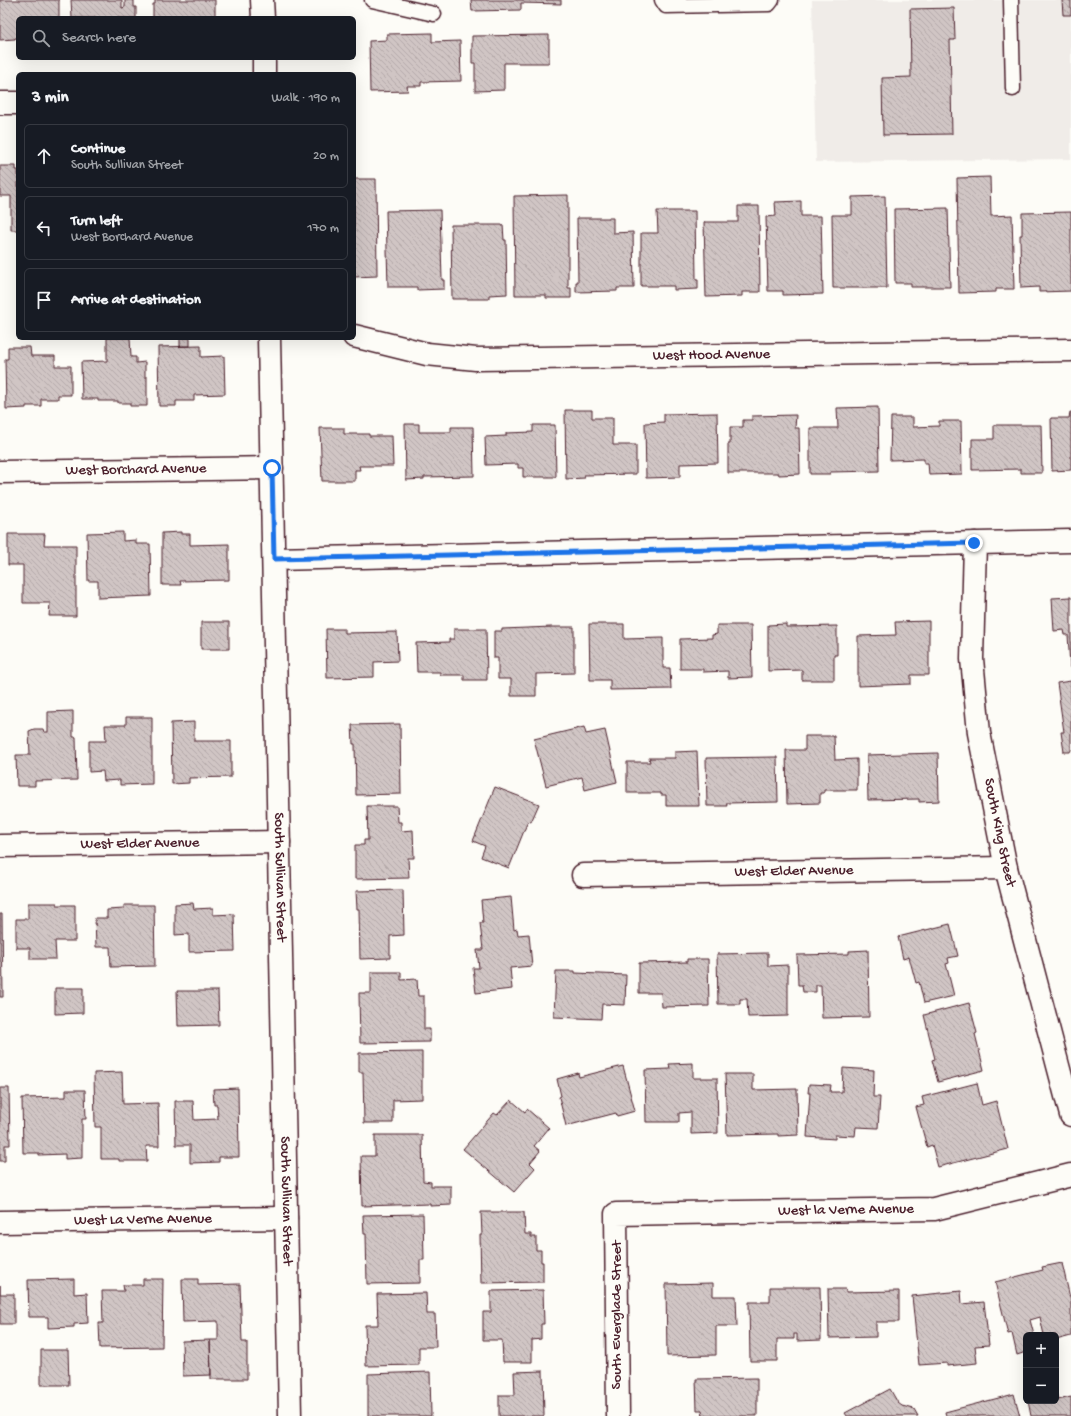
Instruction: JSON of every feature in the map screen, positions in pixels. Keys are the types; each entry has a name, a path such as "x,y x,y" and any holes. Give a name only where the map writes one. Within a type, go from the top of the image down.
{"street":[{"path":"262,0 263,16"},
{"path":"264,60 264,72"},
{"path":"0,103 16,103"},
{"name":"West Hood Avenue","path":"356,336 427,354 476,359 1071,350"},
{"name":"South Sullivan Street","path":"269,340 290,1416"},
{"name":"West Borchard Avenue","path":"0,472 272,468"},
{"path":"274,559 1071,541"},
{"name":"South King Street","path":"974,543 972,659 979,733 1006,868 1071,1115"},
{"name":"West Elder Avenue","path":"0,846 279,842"},
{"name":"West Elder Avenue","path":"583,875 1006,868"},
{"name":"West la Verne Avenue","path":"616,1214 934,1209 1071,1176"},
{"name":"South Everglade Street","path":"616,1214 618,1416"},
{"name":"West La Verne Avenue","path":"0,1222 286,1218"}],"lane":[{"path":"372,0 434,14"},
{"path":"662,0 666,6 769,4 772,0"},
{"path":"1011,0 1013,89"}],"shaded area":[{"path":"812,0 1071,0 1071,159 816,162"}],"building":[{"path":"0,0 59,0 59,16 16,16 16,38 0,40"},
{"path":"71,0 122,0 122,8 125,7 125,0 134,0 134,7 136,7 136,16 72,16"},
{"path":"155,0 215,0 215,16 153,16 153,4 155,4"},
{"path":"471,0 561,0 561,4 521,3 521,10 472,11"},
{"path":"1062,0 1071,0 1071,15 1063,15"},
{"path":"954,8 955,40 950,40 952,134 883,135 882,78 911,77 910,9"},
{"path":"432,33 432,42 460,41 461,81 421,82 421,86 407,86 408,91 370,92 369,41 387,40 387,34"},
{"path":"549,35 549,63 504,63 504,90 475,91 475,63 472,63 472,36"},
{"path":"0,166 16,166 16,230 11,230 11,196 0,196"},
{"path":"990,177 991,216 1012,215 1014,289 996,289 996,292 959,293 957,178"},
{"path":"356,179 376,179 377,276 356,277"},
{"path":"568,195 568,288 571,288 571,298 546,298 546,295 515,295 514,196"},
{"path":"885,196 887,288 833,288 832,215 852,215 852,197"},
{"path":"801,201 801,216 821,216 823,294 783,295 783,291 768,291 766,217 776,216 775,202"},
{"path":"738,206 759,206 760,292 742,292 742,296 706,297 704,222 738,222"},
{"path":"948,208 950,287 911,287 911,283 895,283 894,209"},
{"path":"440,210 442,280 444,280 444,289 417,290 417,287 388,287 386,211"},
{"path":"657,211 695,211 696,280 698,280 698,289 674,290 674,286 641,286 641,233 658,233"},
{"path":"1071,212 1071,291 1039,292 1039,287 1021,288 1020,235 1022,235 1022,213"},
{"path":"577,218 613,218 613,233 633,232 634,288 617,288 617,291 576,292 576,282 578,282"},
{"path":"451,225 503,225 504,240 506,240 507,294 489,295 489,299 452,299"},
{"path":"107,340 130,340 131,357 136,357 136,363 145,362 145,377 147,377 147,406 130,406 130,403 118,403 118,401 82,399 81,362 107,361"},
{"path":"180,340 190,340 190,346 180,346"},
{"path":"201,346 201,357 224,356 225,394 194,395 194,401 176,401 176,406 159,406 158,347"},
{"path":"8,347 30,347 31,356 55,356 55,366 71,366 71,395 58,395 58,399 41,399 41,406 26,406 26,408 6,409 5,359 8,359"},
{"path":"878,407 879,471 810,474 810,428 838,428 837,408"},
{"path":"565,410 592,410 592,418 613,418 613,445 636,445 636,474 584,475 585,478 566,479"},
{"path":"1070,412 1071,470 1052,471 1051,418 1069,418"},
{"path":"717,413 718,463 680,464 680,477 646,478 645,423 664,422 664,414"},
{"path":"796,415 795,428 799,428 800,474 779,475 778,473 728,473 728,444 730,444 730,427 743,427 743,420 752,420 752,416"},
{"path":"891,417 913,417 913,427 939,426 939,421 961,421 962,474 929,475 928,463 924,463 924,459 890,460"},
{"path":"405,424 419,424 419,432 451,432 451,427 473,427 474,476 424,477 424,479 406,480"},
{"path":"533,425 555,425 556,477 523,477 523,468 518,468 518,464 486,465 485,437 506,436 506,433 533,432"},
{"path":"994,425 1041,425 1042,473 1021,473 1021,469 972,470 972,439 994,439"},
{"path":"320,428 344,428 344,434 392,436 393,466 359,466 360,470 355,470 355,481 322,481"},
{"path":"123,532 123,541 136,540 136,544 150,544 151,596 98,598 98,581 88,581 87,533"},
{"path":"181,532 181,534 190,534 190,545 229,544 229,580 180,581 181,585 162,585 162,533"},
{"path":"8,534 45,534 44,545 76,545 76,616 49,616 50,603 23,603 23,565 8,565"},
{"path":"1071,597 1070,667 1068,635 1065,635 1064,630 1054,631 1052,598"},
{"path":"929,621 929,675 911,675 911,684 858,686 858,636 896,635 895,622"},
{"path":"201,622 229,622 229,649 201,649"},
{"path":"589,624 624,624 624,639 663,638 663,668 670,668 671,689 610,690 610,680 590,680"},
{"path":"786,624 786,627 837,626 837,655 834,655 834,680 802,680 802,670 768,671 768,625"},
{"path":"717,625 751,625 752,677 728,678 728,671 703,672 703,669 680,669 680,639 712,638 712,635 717,634"},
{"path":"574,627 574,673 536,674 536,696 511,696 511,679 498,679 498,658 494,658 494,631 502,631 502,629"},
{"path":"326,629 345,629 345,633 397,632 398,661 374,662 374,677 327,678"},
{"path":"454,629 486,629 487,680 464,680 464,675 440,675 440,672 417,672 416,643 449,642 449,639 454,639"},
{"path":"1071,681 1071,750 1070,752 1064,752 1061,732 1064,732 1057,683"},
{"path":"73,711 73,737 76,737 77,780 35,781 35,786 17,786 16,755 30,755 29,731 34,729 43,729 44,732 48,732 48,712"},
{"path":"126,717 152,717 152,784 120,785 120,780 104,781 103,771 89,772 89,741 106,741 105,725 126,725"},
{"path":"194,722 194,741 231,741 231,777 189,778 189,783 172,784 171,723"},
{"path":"400,724 401,794 356,795 355,744 353,744 352,725"},
{"path":"584,727 586,734 605,730 617,782 585,790 582,777 546,786 534,739"},
{"path":"805,736 834,736 835,760 857,759 857,790 824,790 824,793 820,793 820,803 787,804 786,750 805,750"},
{"path":"697,751 699,806 666,806 666,795 661,795 661,793 627,793 627,762 650,762 649,758 675,758 675,752"},
{"path":"938,753 939,801 919,802 919,799 868,800 867,755"},
{"path":"777,757 778,802 726,803 727,806 707,806 706,758"},
{"path":"495,787 539,804 531,822 528,821 509,868 481,857 485,846 473,841"},
{"path":"367,806 397,806 398,822 401,822 401,831 413,830 414,858 408,858 409,878 355,879 355,845 364,845 364,840 368,840"},
{"path":"403,890 404,935 390,936 390,958 360,959 359,909 357,909 356,891"},
{"path":"511,897 514,930 517,929 518,935 529,934 532,966 510,968 512,989 476,993 473,968 479,968 477,950 483,950 480,923 483,923 481,900"},
{"path":"28,903 57,903 57,905 75,905 75,941 55,941 56,959 30,959 30,948 16,948 16,919 28,919"},
{"path":"193,903 194,909 213,908 213,915 234,914 235,951 189,952 189,934 175,935 175,904"},
{"path":"124,905 154,905 155,966 111,967 110,947 96,947 95,918 107,918 107,910 124,909"},
{"path":"0,914 2,914 3,997 0,997"},
{"path":"950,924 958,956 948,958 949,963 946,964 954,996 924,1003 919,982 916,983 909,957 903,959 898,937"},
{"path":"868,950 869,1017 822,1018 821,985 816,985 816,992 803,992 802,985 798,985 797,955 849,954 849,951"},
{"path":"768,953 768,966 788,965 788,1016 748,1017 747,999 740,999 740,1004 718,1004 717,954"},
{"path":"687,959 708,959 709,1006 662,1007 661,993 639,993 639,963 687,962"},
{"path":"556,971 626,975 625,1005 602,1004 601,1019 554,1017"},
{"path":"371,972 401,972 401,980 417,979 418,996 424,996 424,1029 430,1029 430,1042 360,1043 359,993 371,993"},
{"path":"55,988 83,988 83,1013 55,1014"},
{"path":"177,991 218,991 219,1025 178,1026"},
{"path":"969,1003 977,1033 975,1034 984,1070 938,1082 932,1060 935,1059 924,1015"},
{"path":"422,1052 422,1099 393,1100 393,1123 364,1123 363,1072 359,1072 359,1053"},
{"path":"693,1063 693,1078 717,1078 718,1133 691,1134 691,1112 679,1113 679,1122 646,1122 645,1070 670,1069 669,1064"},
{"path":"623,1066 635,1111 617,1116 616,1113 566,1126 559,1097 561,1096 557,1079 578,1073 579,1077"},
{"path":"843,1068 874,1070 873,1097 880,1097 878,1128 856,1127 855,1136 835,1135 835,1139 807,1137 810,1093 808,1093 809,1084 831,1085 830,1092 842,1092"},
{"path":"122,1072 123,1104 158,1103 159,1146 146,1146 147,1161 119,1161 119,1159 101,1159 101,1127 95,1127 94,1073"},
{"path":"725,1074 753,1074 753,1090 797,1089 798,1135 727,1135"},
{"path":"977,1083 982,1105 996,1101 1008,1149 938,1167 932,1145 927,1147 916,1107 924,1105 922,1097"},
{"path":"0,1088 9,1088 10,1145 5,1145 5,1161 0,1161"},
{"path":"238,1088 239,1157 219,1157 219,1162 190,1163 190,1145 176,1145 175,1101 193,1101 194,1120 218,1119 217,1105 214,1105 213,1089"},
{"path":"66,1090 85,1090 86,1119 82,1119 82,1158 65,1159 65,1154 39,1155 39,1153 23,1153 22,1098 66,1097"},
{"path":"511,1100 525,1112 527,1109 549,1128 534,1146 540,1151 530,1163 535,1168 514,1192 463,1149 494,1113 497,1115"},
{"path":"375,1135 422,1135 423,1181 431,1182 431,1186 451,1186 451,1205 430,1206 430,1204 362,1206 361,1156 375,1156"},
{"path":"481,1212 524,1212 525,1234 531,1234 531,1237 536,1237 536,1250 541,1250 541,1262 543,1262 543,1282 481,1283"},
{"path":"423,1214 424,1260 420,1260 420,1283 367,1284 366,1234 364,1234 363,1215"},
{"path":"1062,1263 1071,1302 1071,1336 1059,1339 1059,1332 1043,1332 1040,1317 1030,1320 1033,1332 1023,1332 1023,1353 1017,1355 1012,1333 1008,1334 995,1282 1043,1270 1042,1267"},
{"path":"74,1279 74,1294 87,1293 88,1323 74,1324 74,1327 48,1328 48,1317 29,1317 28,1280"},
{"path":"143,1279 163,1279 162,1347 100,1348 99,1323 103,1323 102,1291 124,1291 123,1285 143,1285"},
{"path":"182,1279 198,1279 198,1285 240,1284 242,1342 247,1342 247,1379 211,1379 210,1340 218,1340 218,1321 183,1322"},
{"path":"713,1283 713,1296 736,1296 737,1326 716,1326 716,1355 667,1356 666,1284"},
{"path":"770,1287 820,1287 821,1340 797,1341 797,1334 794,1334 794,1339 777,1339 777,1361 750,1361 749,1302 770,1302"},
{"path":"828,1289 846,1289 846,1292 899,1291 899,1322 876,1322 876,1337 829,1338"},
{"path":"543,1290 544,1324 541,1324 541,1339 532,1340 532,1362 503,1362 502,1340 483,1340 483,1312 491,1312 491,1291"},
{"path":"961,1291 962,1304 984,1302 989,1345 975,1346 977,1363 947,1366 947,1363 919,1365 912,1296"},
{"path":"426,1293 427,1314 435,1314 436,1347 419,1347 419,1365 366,1366 365,1325 378,1325 377,1294"},
{"path":"0,1294 14,1294 14,1324 0,1324"},
{"path":"210,1340 211,1375 183,1376 182,1341"},
{"path":"41,1350 68,1350 69,1385 41,1385"},
{"path":"543,1371 544,1416 499,1416 499,1395 515,1395 514,1372"},
{"path":"430,1372 431,1416 368,1416 368,1374"},
{"path":"757,1378 757,1416 703,1416 702,1410 697,1410 696,1379"},
{"path":"890,1389 898,1403 902,1406 914,1409 918,1416 847,1416 845,1413"},
{"path":"1014,1394 1020,1416 946,1416 945,1412"},
{"path":"1071,1397 1071,1416 1031,1416 1029,1404 1059,1404 1059,1400"}],"route":[{"path":"272,468 274,559 974,543"}]}
